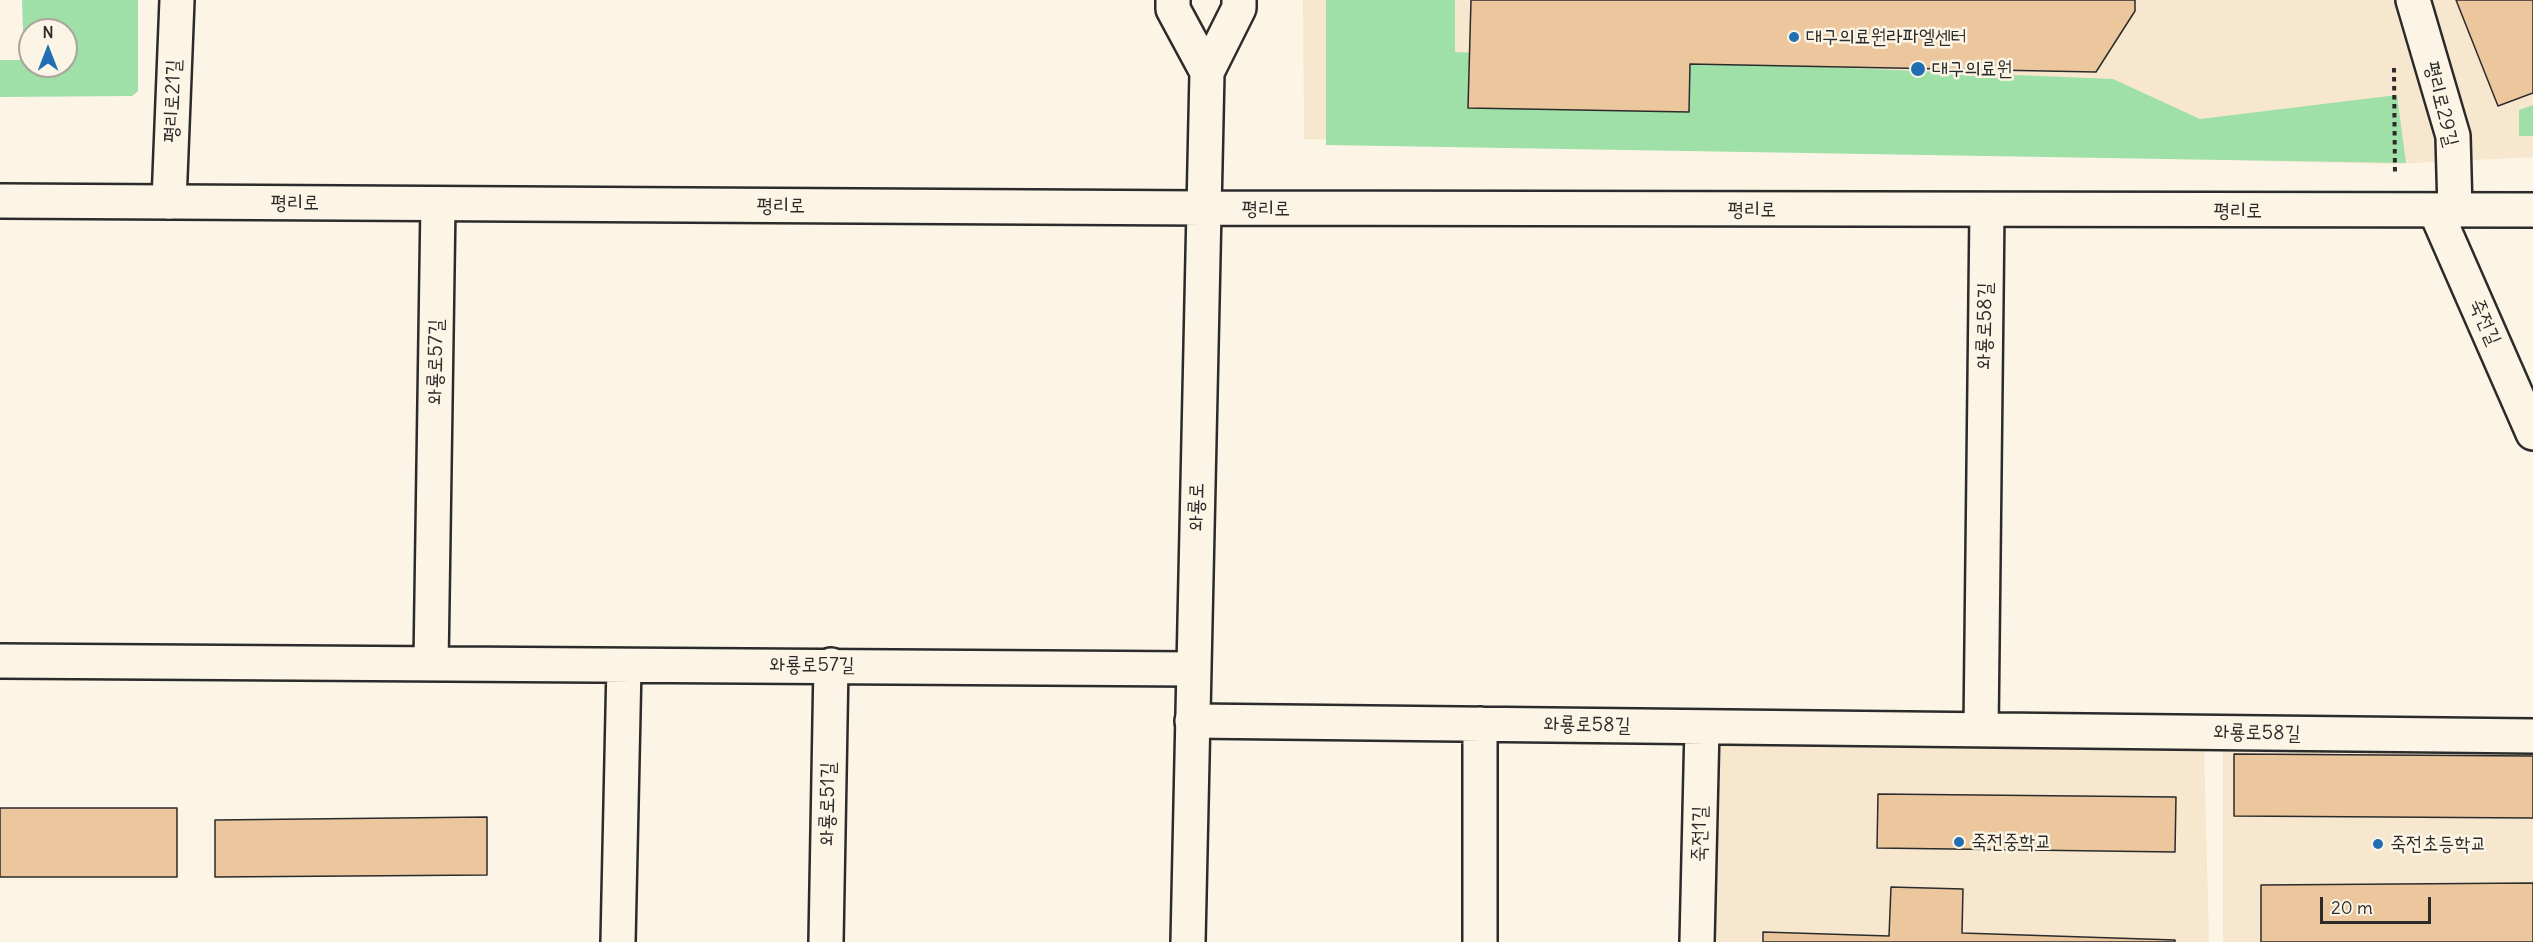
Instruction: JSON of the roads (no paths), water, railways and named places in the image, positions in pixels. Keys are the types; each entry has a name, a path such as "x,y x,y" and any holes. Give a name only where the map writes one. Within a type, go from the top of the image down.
{"street":[{"name":"평리로21길","path":"169,202 177,0"},
{"name":"와룡로","path":"1173,0 1173,9 1207,72"},
{"name":"와룡로","path":"1188,942 1207,72 1239,8 1239,0"},
{"name":"평리로29길","path":"2413,0 2453,136 2445,211"},
{"name":"평리로","path":"0,201 1204,208 2533,210"},
{"name":"와룡로57길","path":"431,664 438,204"},
{"name":"와룡로58길","path":"1981,730 1987,210"},
{"name":"죽전길","path":"2445,211 2533,433"},
{"name":"와룡로57길","path":"0,661 1193,669"},
{"name":"와룡로51길","path":"826,942 831,665"},
{"path":"618,942 624,666"},
{"name":"와룡로58길","path":"1192,721 2533,736"},
{"path":"1480,724 1480,942"},
{"name":"죽전1길","path":"1697,942 1702,727"}],"place":[{"name":"대구의료원라파엘센터","path":"1794,37"},
{"name":"대구의료원","path":"1918,69"},
{"name":"죽전중학교","path":"1959,842"},
{"name":"죽전초등학교","path":"2378,844"}]}
